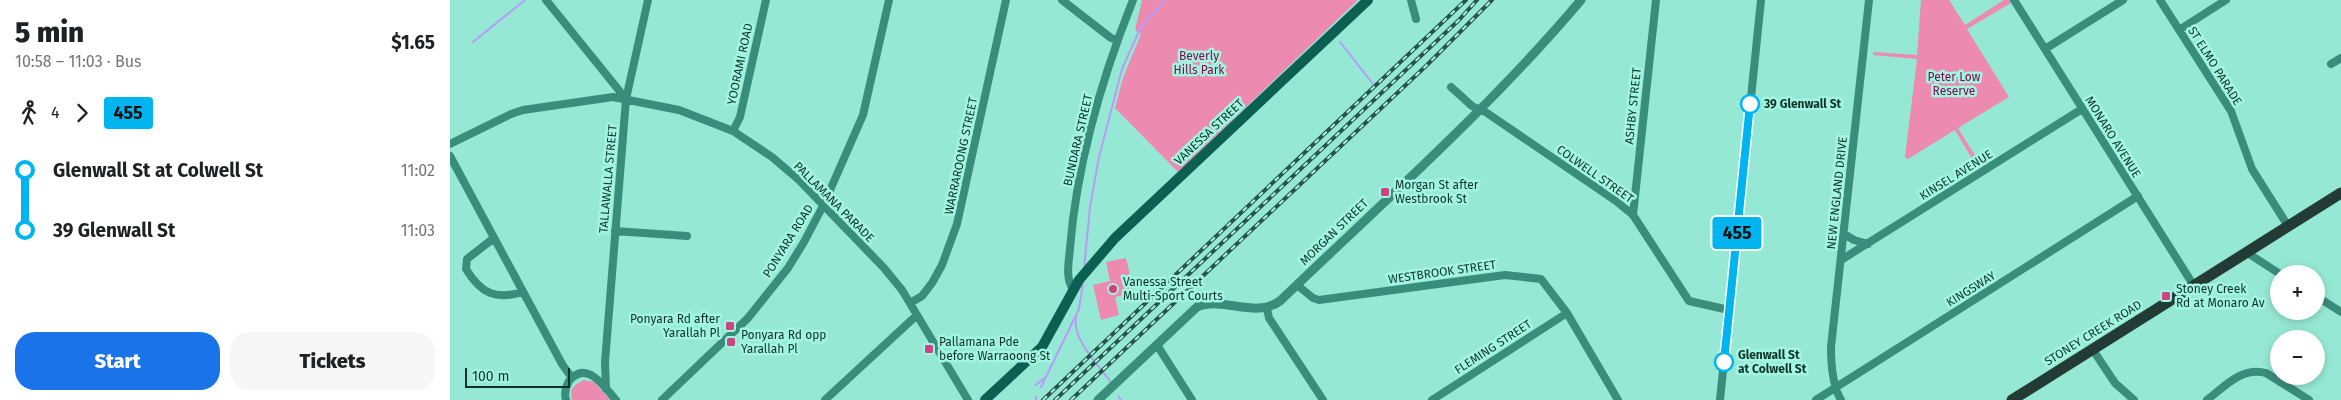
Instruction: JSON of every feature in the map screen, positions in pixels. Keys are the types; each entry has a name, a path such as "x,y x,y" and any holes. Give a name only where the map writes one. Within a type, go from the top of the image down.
{"main road":[{"name":"VANESSA STREET","path":"985,400 1042,347 1079,280 1115,238 1368,0"},
{"name":"STONEY CREEK ROAD","path":"2012,400 2341,193"}],"street":[{"path":"546,0 626,99"},
{"name":"TALLAWALLA STREET","path":"606,389 605,362 626,99 648,0"},
{"name":"YOORAMI ROAD","path":"733,131 740,118 766,0"},
{"name":"PONYARA ROAD","path":"662,400 748,318 788,268 824,204 863,115 889,0"},
{"name":"WARRAROONG STREET","path":"910,303 922,296 932,284 942,265 957,224 1006,0"},
{"path":"1062,0 1111,38 1117,40"},
{"name":"BUNDARA STREET","path":"1073,289 1069,283 1069,271 1073,217 1084,157 1103,80 1133,0"},
{"path":"1411,0 1416,19"},
{"name":"MORGAN STREET","path":"1267,309 1280,301 1480,110 1520,69 1581,0"},
{"name":"ASHBY STREET","path":"1633,215 1656,0"},
{"path":"1720,400 1761,0"},
{"name":"NEW ENGLAND DRIVE","path":"1841,400 1835,387 1831,347 1869,0"},
{"name":"MONARO AVENUE","path":"2014,0 2194,286"},
{"path":"2045,49 2123,0"},
{"name":"ST ELMO PARADE","path":"2160,0 2231,111 2252,169 2288,226"},
{"path":"2179,30 2226,0"},
{"path":"2331,64 2341,58"},
{"name":"COLWELL STREET","path":"1452,87 1472,106 1616,201 1633,215 1689,301 1729,310"},
{"name":"PALLAMANA PARADE","path":"450,144 523,110 613,97 679,110 733,131 772,158 824,204 884,268 910,303 968,400"},
{"name":"KINSEL AVENUE","path":"1842,260 2082,109"},
{"path":"450,156 562,364 572,378"},
{"name":"KINGSWAY","path":"1816,400 2138,196"},
{"path":"615,232 687,236"},
{"path":"1844,234 1854,240 1868,244"},
{"path":"494,238 467,259 466,269 483,290 490,294 509,296 523,292"},
{"path":"2246,252 2270,268"},
{"name":"WESTBROOK STREET","path":"1297,285 1308,295 1319,300 1505,275 1542,279 1566,313 1618,400"},
{"path":"2325,302 2341,312"},
{"path":"1098,400 1189,313 1203,305 1267,309 1270,318 1323,400"},
{"name":"FLEMING STREET","path":"1432,400 1566,313"},
{"path":"824,400 917,315"},
{"path":"1157,345 1192,400"},
{"path":"2093,350 2115,383 2134,400"},
{"path":"594,376 605,362"},
{"path":"2207,400 2245,372 2259,371 2266,373 2309,400"},
{"path":"566,400 564,390 572,378 588,373 594,376 616,400"}],"green space":[{"name":"Beverly Hills Park","path":"1142,0 1358,0 1178,172 1115,108 1123,78 1141,34 1135,30"},
{"name":"Peter Low Reserve","path":"1921,0 1949,0 1965,25 2004,0 2009,0 2011,3 1967,29 2009,97 1958,128 1981,165 1977,167 1955,130 1908,159 1905,157 1917,59 1873,55 1873,52 1917,55"},
{"name":"Vanessa Street Multi-Sport Courts","path":"1126,258 1134,293 1115,297 1119,315 1101,320 1093,285 1110,281 1106,262"},
{"path":"584,380 594,382 610,400 572,400 571,393 573,387"}],"waterway":[{"path":"473,42 525,0"},
{"path":"1084,269 1090,207 1099,157 1122,69 1140,29 1165,0"},
{"path":"1340,42 1373,84"},
{"path":"1041,387 1079,309 1083,283"},
{"path":"1076,317 1076,326 1082,343 1110,381"},
{"path":"1036,385 1044,378"},
{"path":"1118,396 1121,400"}],"railway":[{"path":"1043,400 1466,0"},
{"path":"1055,400 1459,20 1477,0"},
{"path":"1071,400 1427,65 1492,0"}],"bus line":[{"name":"455","path":"1724,362 1750,104"}],"place":[{"name":"39 Glenwall St","path":"1750,104"},
{"name":"Morgan St after Westbrook St","path":"1385,192"},
{"name":"Vanessa Street Multi-Sport Courts","path":"1113,289"},
{"name":"Stoney Creek Rd at Monaro Av","path":"2166,296"},
{"name":"Ponyara Rd after Yarallah Pl","path":"730,326"},
{"name":"Ponyara Rd opp Yarallah Pl","path":"731,342"},
{"name":"Pallamana Pde before Warraoong St","path":"929,349"},
{"name":"Glenwall St at Colwell St","path":"1724,362"}]}
